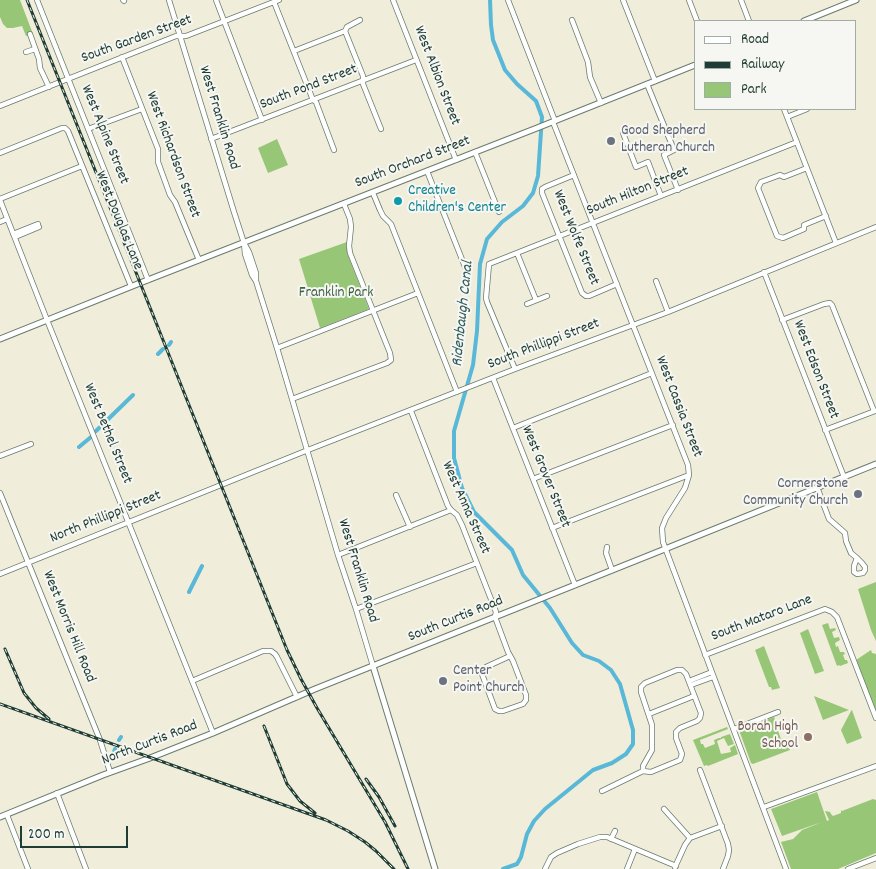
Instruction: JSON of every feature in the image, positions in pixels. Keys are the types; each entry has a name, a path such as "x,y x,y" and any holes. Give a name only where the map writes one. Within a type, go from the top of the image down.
{"main road":[{"path":"806,20 856,0"},
{"name":"South Orchard Street","path":"0,339 694,65"},
{"name":"South Curtis Road","path":"308,692 876,464"},
{"name":"West Franklin Road","path":"373,666 435,869"},
{"name":"North Curtis Road","path":"0,817 110,772 213,733 308,692"}],"street":[{"name":"West Alpine Street","path":"37,0 148,280"},
{"name":"West Franklin Road","path":"169,0 244,243 245,254 256,281 277,348 373,666"},
{"path":"216,0 262,120"},
{"name":"West Albion Street","path":"392,0 456,160"},
{"name":"West Cassia Street","path":"508,0 592,223 686,460 689,475 685,488 666,518 662,528 663,542 786,869"},
{"path":"623,0 655,80"},
{"path":"689,0 697,20"},
{"path":"741,0 749,20"},
{"name":"South Garden Street","path":"0,106 176,36 186,36 276,1"},
{"path":"276,1 334,150"},
{"path":"294,51 345,31 360,20"},
{"path":"572,20 588,62 590,77 601,102"},
{"path":"345,31 381,129"},
{"path":"30,34 39,59 40,68 49,87"},
{"path":"26,52 35,49"},
{"name":"West Richardson Street","path":"122,57 158,149 158,162 170,195 175,202 199,260"},
{"name":"South Pond Street","path":"211,140 416,60"},
{"path":"647,84 674,150 664,154 678,190"},
{"path":"88,129 142,109"},
{"path":"784,110 836,243"},
{"path":"787,116 804,110"},
{"name":"West Douglas Lane","path":"0,153 62,128 68,131 131,286"},
{"path":"623,133 636,167 648,162 661,196"},
{"name":"South Hilton Street","path":"514,369 486,298 489,264 797,142"},
{"path":"475,152 499,212"},
{"path":"0,200 82,166"},
{"path":"807,168 784,177 780,174 761,182 758,188 777,236 783,238 804,229 804,225 826,216"},
{"path":"427,171 467,272"},
{"name":"West Wolfe Street","path":"574,175 544,187 542,193 582,294 589,296 617,284"},
{"path":"373,192 383,216 392,224 418,293 459,391"},
{"name":"West Bethel Street","path":"0,200 213,733"},
{"path":"292,399 387,363 390,360 390,354 350,253 351,227 344,204"},
{"path":"0,222 7,219"},
{"path":"14,235 39,225"},
{"name":"South Phillippi Street","path":"221,486 514,369 668,312 876,227"},
{"path":"517,253 536,300"},
{"name":"West Edson Street","path":"764,272 844,477"},
{"path":"656,281 668,312"},
{"path":"277,348 418,293"},
{"path":"527,304 547,296"},
{"path":"782,320 830,303 875,411 826,430"},
{"path":"513,428 652,373"},
{"name":"West Grover Street","path":"493,378 575,585"},
{"name":"West Anna Street","path":"410,411 448,506 457,515 462,525 496,612 495,617 526,695 526,700 523,704 499,711 495,708 482,674 486,667 510,656"},
{"path":"533,479 673,425"},
{"path":"0,456 31,444"},
{"path":"552,528 689,475"},
{"name":"North Phillippi Street","path":"0,574 221,486"},
{"path":"818,488 829,519 845,533 850,553 857,558"},
{"name":"West Morris Hill Road","path":"0,493 100,740 110,772"},
{"path":"396,495 410,527"},
{"path":"338,555 452,510"},
{"path":"607,547 606,553 612,570"},
{"path":"356,609 477,563"},
{"name":"South Mataro Lane","path":"705,655 825,608 837,617 876,718"},
{"path":"192,681 263,651 271,651 275,654 297,697"},
{"path":"602,791 642,770 651,772 680,760 682,754 676,738 676,732 680,728 697,721 701,716 690,683 682,670 677,670 645,683 641,687 652,725 652,750 642,770"},
{"path":"690,683 713,675"},
{"path":"649,714 694,696"},
{"path":"734,729 778,712"},
{"path":"764,808 876,766"},
{"path":"700,770 728,844 728,856 723,869"},
{"path":"58,793 86,869"},
{"path":"664,809 690,838"},
{"path":"7,815 28,869"},
{"path":"545,869 551,857 557,853 600,836 607,837 675,868 690,838 722,826"},
{"path":"611,839 615,831"},
{"path":"627,869 635,849"},
{"path":"848,869 876,858"}],"green space":[{"path":"0,0 20,0 33,34 26,36 22,26 7,28 3,24 0,17"},
{"path":"277,139 288,165 268,173 258,148"},
{"name":"Franklin Park","path":"347,242 347,253 369,309 320,328 299,259"},
{"path":"876,582 876,641 858,589"},
{"path":"828,623 830,629 835,628 836,630 832,632 834,638 839,637 840,640 835,643 836,647 838,646 840,652 844,652 845,654 843,655 848,663 837,666 822,625"},
{"path":"808,629 824,671 815,674 800,633"},
{"path":"764,646 780,688 772,690 769,687 755,650"},
{"path":"871,650 872,653 876,654 876,712 856,660"},
{"path":"814,696 849,710 823,720"},
{"path":"852,710 862,738 847,744 841,730"},
{"path":"774,717 780,725 777,728 781,739 785,738 790,750 753,764 739,730"},
{"path":"727,727 728,729 700,740 701,744 705,748 715,744 714,740 730,734 734,744 728,746 724,738 717,741 721,754 731,752 730,748 735,745 738,754 704,766 693,740"},
{"path":"817,792 827,821 829,820 825,811 830,812 833,816 841,813 841,810 873,799 876,800 876,853 838,869 791,869 781,842 793,839 802,830 822,822 782,836 771,809"}],"waterway":[{"name":"Ridenbaugh Canal","path":"490,0 493,40 505,70 536,101 542,117 538,176 533,193 523,206 502,222 487,239 480,264 477,331 473,365 454,431 454,458 462,488 474,512 512,550 523,575 550,608 572,643 583,655 599,661 611,670 620,684 633,730 633,744 626,754 612,763 593,770 545,809 534,821 527,834 521,857 517,864 503,869"},
{"path":"158,354 163,349"},
{"path":"96,431 133,395"},
{"path":"79,447 91,437"},
{"path":"189,592 202,566"},
{"path":"111,760 115,749"}],"railway":[{"path":"27,0 287,650 317,708 385,822 408,869"},
{"path":"5,649 24,693 36,708 49,719"},
{"path":"0,704 326,820 365,842 394,869"},
{"path":"264,726 287,784 300,801 315,813"},
{"path":"366,779 379,797 395,826"}],"place":[{"name":"Good Shepherd Lutheran Church","path":"611,141"},
{"name":"Creative Children's Center","path":"398,201"},
{"name":"Cornerstone Community Church","path":"858,494"},
{"name":"Center Point Church","path":"443,681"},
{"name":"Borah High School","path":"808,737"}]}
